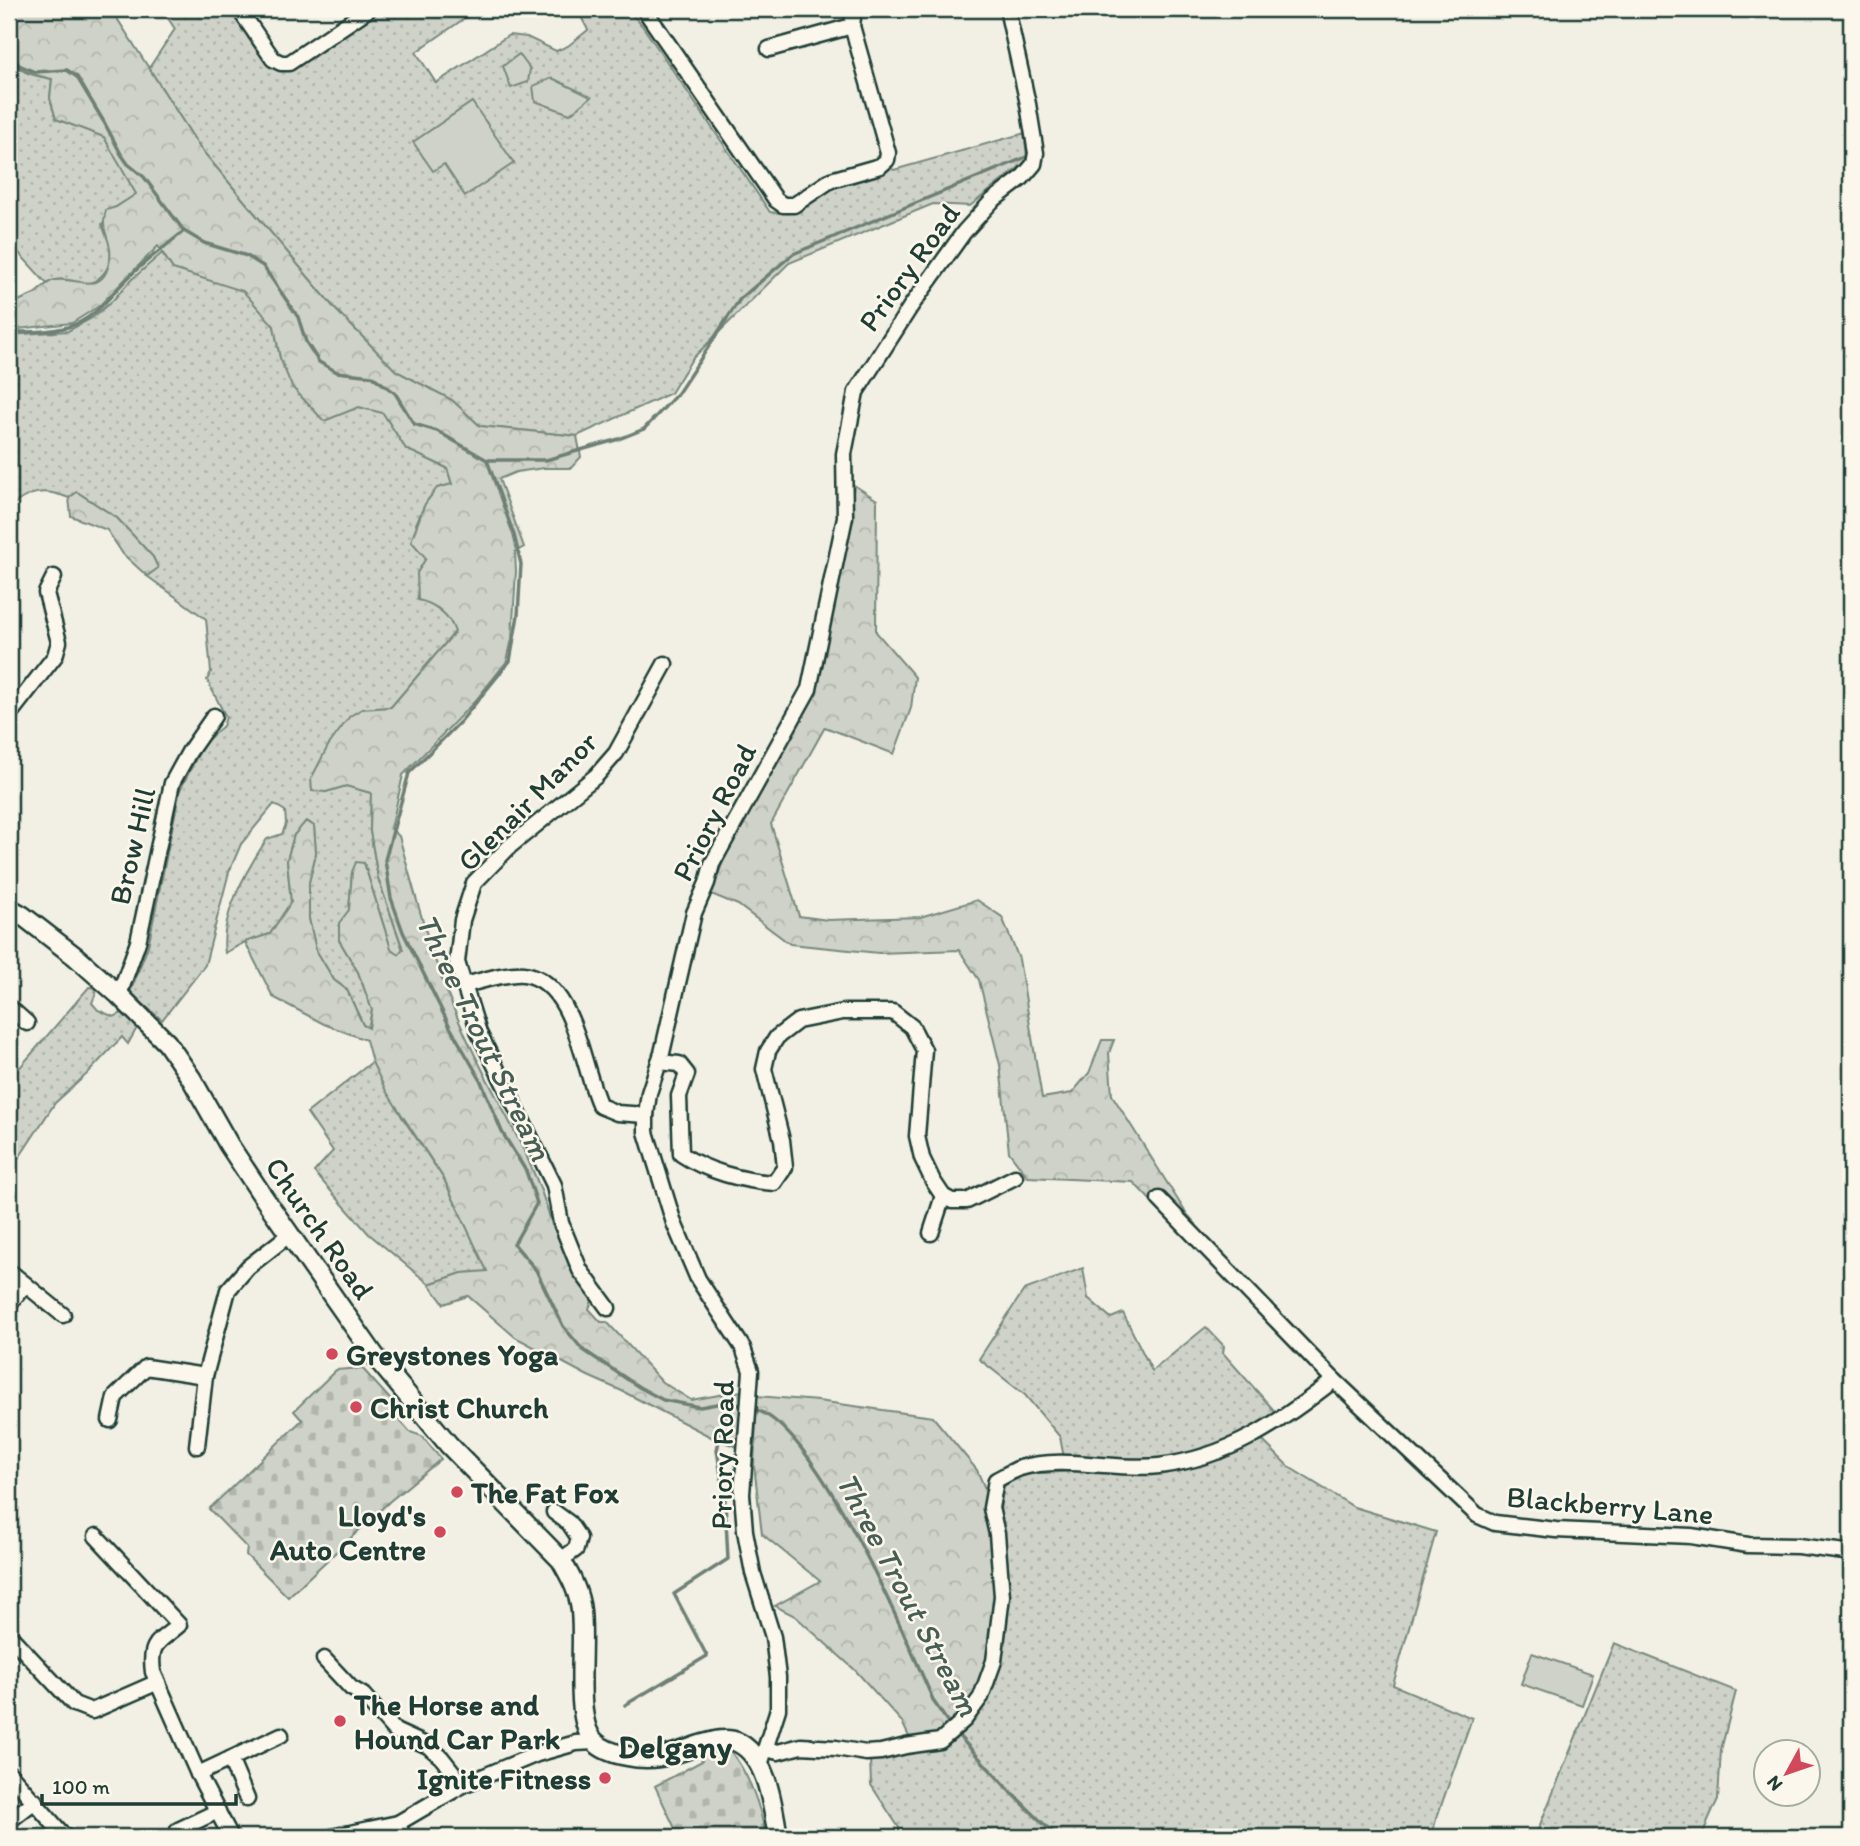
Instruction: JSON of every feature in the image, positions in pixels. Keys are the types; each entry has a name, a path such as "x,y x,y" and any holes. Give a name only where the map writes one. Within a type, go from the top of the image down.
{"main road":[{"name":"Church Road","path":"9,908 76,957 119,995 173,1052 229,1145 374,1354 449,1445 561,1560 571,1577 580,1602 583,1623 583,1711 586,1730 594,1742"},
{"path":"594,1742 613,1753 638,1758 664,1758 717,1741 737,1742 763,1757 778,1837"}],"street":[{"path":"239,9 274,59 289,63 369,9"},
{"path":"644,9 776,200 783,205 794,205 831,180 880,166 887,160 888,153 852,26 854,9"},
{"name":"Priory Road","path":"763,1757 778,1709 778,1677 773,1637 752,1573 745,1531 743,1494 751,1371 743,1348 698,1279 674,1223 646,1132 649,1093 659,1062 697,902 707,883 712,864 810,689 845,517 844,454 856,392 926,284 964,232 992,201 1023,178 1034,164 1036,153 1028,104 1007,9"},
{"path":"769,49 852,26"},
{"path":"9,715 55,656 59,642 46,593 54,577"},
{"name":"Glenair Manor","path":"608,1308 580,1270 561,1223 555,1185 479,1033 457,962 462,920 474,883 510,846 596,776 616,753 665,664"},
{"name":"Brow Hill","path":"119,995 138,942 172,783 214,716"},
{"path":"465,985 524,974 548,984 565,1007 576,1031 591,1088 600,1106 617,1114 646,1115"},
{"path":"9,1007 27,1023"},
{"path":"659,1062 680,1064 687,1074 680,1096 681,1154 696,1164 758,1182 774,1183 785,1167 782,1140 764,1069 768,1051 778,1037 798,1021 843,1012 893,1012 912,1027 924,1050 917,1136 922,1158 943,1196 952,1201 967,1201 1015,1177"},
{"path":"931,1233 943,1196"},
{"name":"Blackberry Lane","path":"1159,1199 1334,1380 1477,1515 1495,1523 1556,1530 1691,1536 1748,1545 1798,1546 1845,1552 1851,1557"},
{"path":"197,1446 205,1376 228,1290 248,1267 290,1234"},
{"path":"9,1271 63,1315"},
{"path":"9,1305 25,1284"},
{"path":"110,1420 115,1397 146,1367 205,1376"},
{"path":"763,1757 801,1746 866,1753 940,1741 965,1719 981,1697 994,1661 1002,1596 997,1534 991,1508 996,1480 1020,1468 1057,1463 1158,1466 1206,1456 1251,1438 1294,1411 1334,1380"},
{"path":"554,1512 569,1524 579,1538 576,1549 561,1560"},
{"path":"96,1536 179,1625 156,1642 150,1657 153,1672 198,1774 231,1837"},
{"path":"9,1635 74,1704 92,1712 158,1682"},
{"path":"324,1659 351,1688 363,1695 395,1731 428,1746 442,1757 463,1785"},
{"path":"198,1774 281,1735"},
{"path":"331,1837 401,1830 463,1785 537,1754 576,1743 594,1742"},
{"path":"230,1759 247,1799"},
{"path":"9,1773 65,1837"},
{"path":"9,1821 35,1801"},
{"path":"178,1830 218,1811"}],"green space":[{"path":"9,9 111,9 200,148 335,309 396,371 452,400 480,426 577,436 581,457 571,468 516,472 499,479 524,547 515,552 512,639 507,661 476,700 403,775 391,829 399,836 443,983 474,1054 524,1150 552,1225 558,1222 592,1301 589,1309 601,1322 607,1322 662,1382 691,1400 742,1391 740,1448 713,1438 515,1337 468,1296 444,1304 429,1284 462,1273 487,1271 444,1179 386,1091 372,1062 366,1040 324,1024 273,997 245,942 270,934 291,902 287,860 294,835 306,821 314,826 316,853 309,882 309,919 316,950 334,980 347,990 363,1025 369,1028 372,1010 358,972 339,940 339,923 349,910 352,872 356,862 364,863 391,949 398,954 403,949 378,878 370,831 371,793 346,786 326,792 312,791 311,779 328,746 350,716 362,709 391,707 455,632 441,611 418,600 417,573 426,558 411,541 425,504 437,488 452,484 447,468 406,449 383,413 359,407 324,421 292,387 280,358 274,326 243,291 173,269 158,246 99,306 72,323 9,330 9,305 34,294 50,282 60,279 86,283 101,279 110,259 110,246 104,225 106,210 136,194 104,137 56,119 50,98 52,79 23,70 11,57"},
{"path":"162,9 237,9 289,69 378,9 478,9 416,52 436,83 509,35 527,37 556,51 568,46 588,30 577,9 627,9 641,24 770,212 789,211 830,184 857,174 887,165 894,170 1025,133 1027,161 970,206 933,204 789,263 692,359 671,393 577,436 480,426 452,400 396,371 335,309 200,148 149,68 175,29"},
{"path":"519,54 530,69 528,82 511,88 503,66"},
{"path":"9,57 22,70 52,79 50,98 56,119 104,137 137,194 116,207 102,224 110,245 110,260 104,273 94,281 80,283 59,280 47,284 9,242"},
{"path":"552,78 591,97 570,114 535,101 533,86"},
{"path":"472,102 514,163 465,196 444,164 433,171 413,142"},
{"path":"162,253 173,269 243,290 274,326 280,358 359,407 383,413 406,449 447,468 452,484 433,494 416,524 427,558 429,602 450,618 456,631 391,707 362,709 326,792 346,786 371,793 370,831 378,878 403,950 398,954 391,949 364,863 352,872 349,910 339,924 339,940 358,972 372,1010 368,1029 363,1025 347,990 334,980 316,950 309,919 309,882 316,853 314,826 307,821 294,835 287,860 291,902 270,934 245,942 225,953 226,924 236,893 267,839 282,834 286,824 285,811 274,804 241,844 229,872 205,965 162,1020 130,993 148,946 180,790 204,743 223,726 226,717 207,680 211,672 206,619 147,576 158,568 153,557 117,518 77,492 69,498 52,493 37,493 23,498 9,508 9,335 68,331 92,318"},
{"path":"854,485 877,500 876,632 915,677 911,708 894,754 825,727 771,824 799,916 828,920 920,917 977,900 1002,917 1019,959 1042,1098 1072,1093 1089,1073 1102,1040 1114,1040 1109,1053 1112,1095 1186,1213 1196,1224 1185,1236 1133,1182 1028,1177 1009,1152 1000,1065 979,980 959,950 879,953 790,944 738,905 711,894 724,859 818,686 846,549"},
{"path":"77,492 117,518 153,557 158,568 147,576 123,554 107,530 71,516 69,498"},
{"path":"89,987 98,988 92,1003 98,1010 114,1017 124,1012 138,1026 128,1044 122,1037 55,1103 9,1173 9,1080"},
{"path":"372,1062 402,1117 444,1179 488,1272 462,1273 429,1284 369,1234 314,1172 333,1151 307,1113"},
{"path":"1083,1268 1088,1298 1111,1318 1123,1313 1152,1371 1206,1327 1224,1346 1223,1353 1279,1416 1265,1429 1184,1457 1138,1463 1064,1458 1060,1437 1025,1395 979,1359 1024,1290"},
{"path":"362,1368 398,1408 396,1416 410,1432 422,1436 441,1459 390,1501 288,1597 246,1555 247,1548 209,1509 302,1420 294,1411 336,1370"},
{"path":"757,1396 818,1401 933,1417 977,1470 986,1491 998,1580 988,1668 976,1699 938,1738 911,1741 902,1722 855,1670 795,1616 775,1606 820,1581 762,1534 754,1465"},
{"path":"1261,1439 1289,1467 1354,1507 1436,1532 1393,1685 1472,1718 1430,1837 905,1837 871,1785 870,1757 922,1750 948,1742 960,1731 988,1693 998,1665 1002,1636 999,1546 1004,1486 1019,1475 1209,1461"},
{"path":"1614,1643 1736,1691 1721,1750 1718,1799 1701,1837 1535,1837"},
{"path":"1532,1653 1593,1674 1582,1705 1521,1684"},
{"path":"728,1748 753,1790 766,1837 679,1837 655,1786 702,1761 699,1753"}],"waterway":[{"name":"Three Trout Stream","path":"9,51 19,65 35,72 67,70 77,77 121,154 128,164 144,177 184,231 204,243 247,256 263,266 298,317 306,342 319,362 337,372 372,376 395,393 414,424 437,431 487,460 514,535 521,564 518,615 510,661 461,721 409,773 385,860 391,898 403,932 450,1027 480,1079 502,1132 526,1171 537,1203 514,1244 536,1270 563,1326 582,1349 663,1400 700,1407 728,1402 746,1407"},
{"path":"487,460 546,460 644,429 678,393 740,299 793,254 1031,155"},
{"path":"9,332 61,329 78,324 102,306 136,270 184,231"},
{"path":"625,1705 707,1656 674,1594 728,1559 725,1501 717,1450 728,1402"},
{"name":"Three Trout Stream","path":"753,1409 778,1423 804,1452 831,1492 882,1587 934,1702 951,1727"},
{"name":"Three Trout Stream","path":"956,1733 1057,1837"}],"place":[{"name":"Greystones Yoga","path":"332,1354"},
{"name":"Christ Church","path":"356,1407"},
{"name":"The Fat Fox","path":"457,1492"},
{"name":"Lloyd's Auto Centre","path":"440,1532"},
{"name":"The Horse and Hound Car Park","path":"340,1721"},
{"name":"Ignite Fitness","path":"605,1778"}],"district":[{"name":"Delgany","path":"675,1746"}]}
